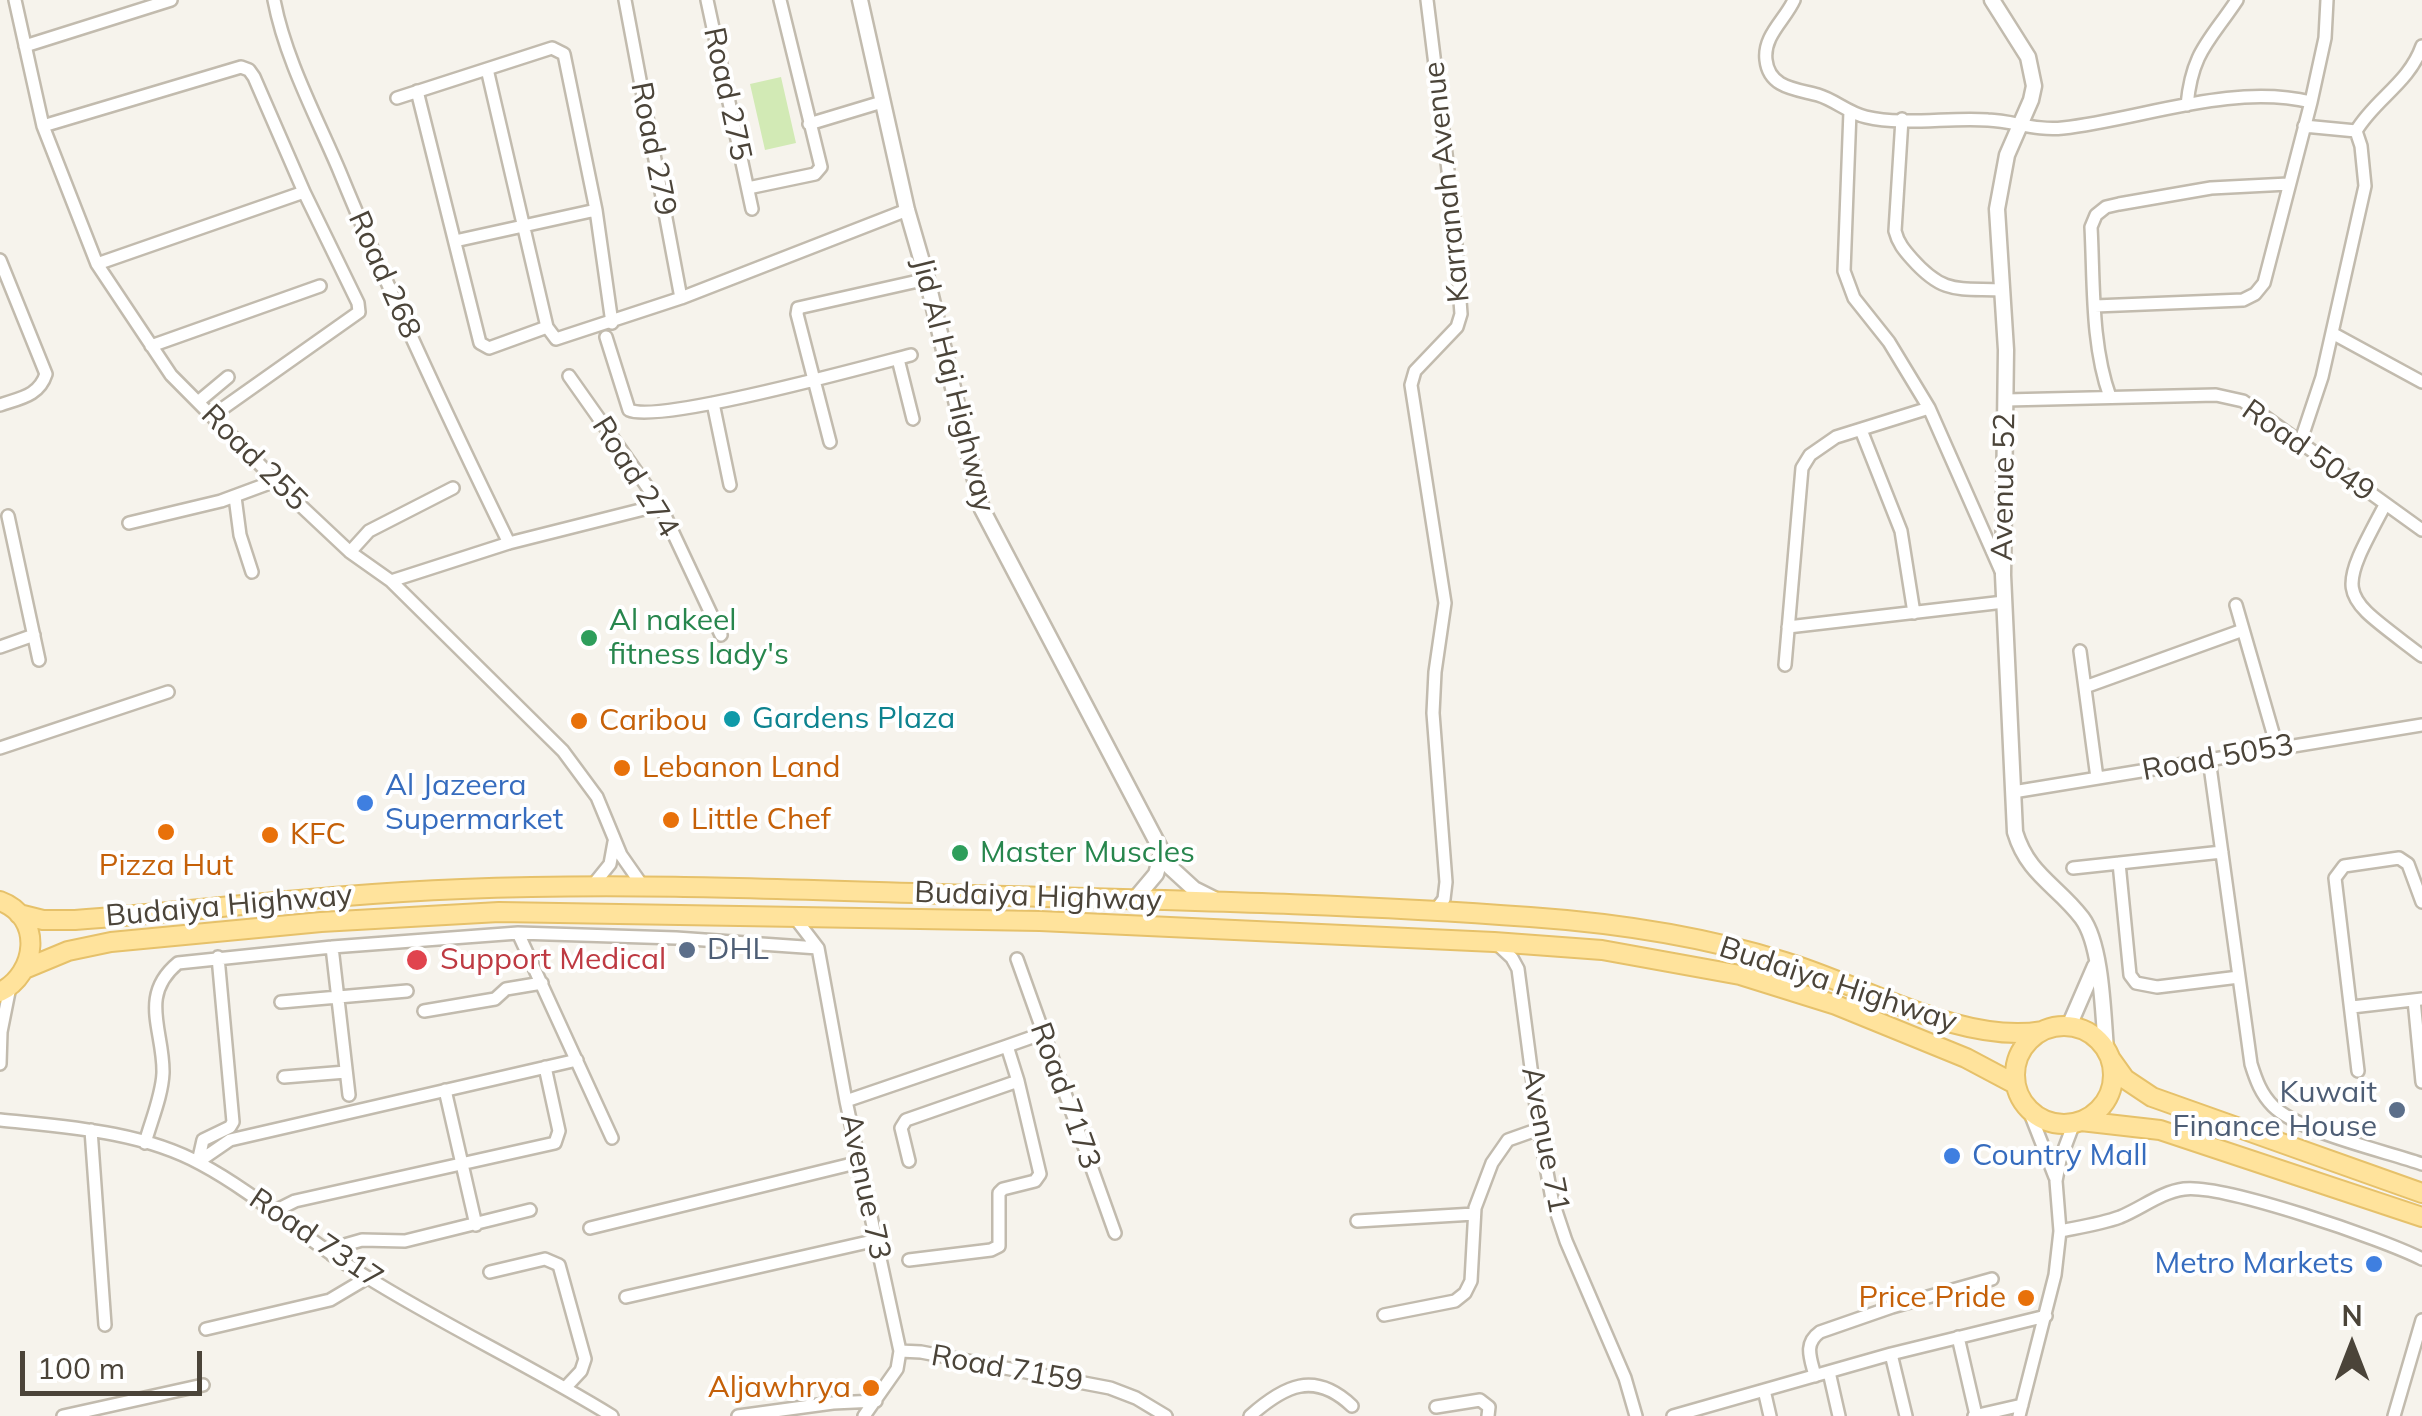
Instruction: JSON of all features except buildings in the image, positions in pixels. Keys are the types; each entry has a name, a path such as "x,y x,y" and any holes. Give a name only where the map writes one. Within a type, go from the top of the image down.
{"main road":[{"name":"Budaiya Highway","path":"6,903 43,920 74,920 331,895 593,885 1134,899 1468,914 1593,923 1704,942 1782,960 1960,1026 2020,1034 2042,1030"},
{"path":"5,990 27,968 32,949 29,930 6,903"},
{"name":"Budaiya Highway","path":"27,968 68,951 111,942 410,916 588,911 1124,923 1494,942 1661,958 1790,988 1966,1058 2015,1084"},
{"path":"2421,1217 2160,1130 2078,1122 2058,1124 2028,1108 2015,1084 2015,1068 2029,1040 2042,1030 2069,1026 2090,1033 2125,1079 2152,1097 2422,1193"},
{"path":"2078,1122 2105,1102 2113,1073 2108,1053"}],"street":[{"name":"Road 255","path":"16,0 44,126 97,264 171,376 350,552 391,581 572,762 597,797 614,838 642,886"},
{"path":"25,46 172,0"},
{"name":"Road 268","path":"274,0 298,73 342,178 425,368 509,544"},
{"name":"Road 279","path":"625,0 681,298"},
{"name":"Road 275","path":"706,0 752,208"},
{"name":"Road 275","path":"748,188 820,172 780,0"},
{"name":"Jid Al Haj Highway","path":"860,0 906,210 988,523 1162,853 1181,880 1224,903"},
{"name":"Karranah Avenue","path":"1427,0 1462,306 1456,328 1414,371 1411,385 1445,603 1433,712 1446,882 1444,899 1434,912"},
{"path":"1794,0 1768,40 1766,64 1771,76 1780,84 1829,99 1868,118 1986,120 2068,128 2188,105 2280,96 2311,102"},
{"name":"Avenue 52","path":"1992,0 2028,57 2032,71 2031,100 2007,154 1998,195 2006,400 2003,575 2015,832 2030,867 2081,917 2091,940 2108,1053"},
{"path":"2188,105 2191,71 2197,57 2237,0"},
{"path":"2095,306 2243,300 2264,283 2326,38 2327,0"},
{"path":"2301,440 2332,334 2365,186 2356,132 2376,105 2400,84 2422,46"},
{"path":"398,98 552,48 564,54 596,210 612,322"},
{"path":"44,126 240,66 250,70 358,303 358,312 212,416"},
{"path":"487,69 546,328 556,339 681,298 906,210"},
{"path":"417,90 484,348 546,328"},
{"path":"810,124 882,102"},
{"path":"1850,111 1844,271 1847,285 1889,342 1928,408 2003,575"},
{"path":"1902,119 1896,231 1900,245 1940,286 2002,290"},
{"path":"2304,126 2356,132"},
{"path":"2110,397 2100,361 2095,306 2091,226 2096,215 2106,207 2211,188 2288,184"},
{"path":"97,264 304,192"},
{"path":"455,241 596,210"},
{"path":"0,260 46,374 42,386 31,395 0,405"},
{"path":"830,442 812,380 798,308 927,279"},
{"path":"151,346 320,286"},
{"path":"2332,334 2422,382"},
{"path":"606,337 630,410 642,414 713,403 912,355"},
{"path":"898,359 913,419"},
{"name":"Road 274","path":"569,376 660,505 721,635"},
{"path":"198,402 228,378"},
{"name":"Road 5049","path":"2006,400 2228,396 2254,407 2422,530"},
{"path":"713,403 730,485"},
{"path":"1785,665 1802,468 1822,444 1928,408"},
{"path":"1861,430 1901,531 1914,613"},
{"path":"129,523 236,497 275,480"},
{"path":"350,552 369,531 453,488"},
{"path":"236,497 240,535 252,572"},
{"path":"391,581 509,544 660,505"},
{"path":"2385,505 2356,559 2351,588 2356,603 2422,656"},
{"path":"8,516 39,660"},
{"path":"0,551 15,546"},
{"path":"1788,627 2004,602"},
{"path":"2236,605 2277,747"},
{"path":"2085,687 2243,630"},
{"path":"0,647 34,635"},
{"path":"2080,650 2097,778"},
{"path":"0,748 168,692"},
{"name":"Road 5053","path":"2014,792 2422,725"},
{"path":"2208,759 2252,1064 2263,1094 2286,1116 2422,1164"},
{"path":"593,885 610,864 614,838"},
{"path":"2073,868 2222,852"},
{"path":"1134,899 1156,874 1162,853"},
{"path":"2358,1071 2336,886 2338,871 2352,864 2404,860 2422,902"},
{"path":"2119,863 2130,974 2136,983 2156,987 2240,977"},
{"path":"1446,882 1454,900 1468,914"},
{"name":"Avenue 73","path":"791,915 804,926 818,948 900,1352"},
{"path":"146,1142 162,1081 162,1056 155,1025 158,986 178,963 518,934 676,938 818,948 840,916"},
{"path":"518,934 612,1138"},
{"path":"1494,942 1518,969"},
{"path":"1518,969 1523,958 1542,945"},
{"path":"332,947 349,1095"},
{"path":"198,1162 206,1137 233,1122 218,957"},
{"name":"Road 7173","path":"1017,958 1114,1233"},
{"path":"2069,1026 2096,965"},
{"name":"Avenue 71","path":"1518,969 1552,1199 1625,1378 1636,1416"},
{"path":"424,1011 495,1000 506,990 542,983"},
{"path":"0,1064 5,990"},
{"path":"281,1002 407,990"},
{"path":"2352,1007 2418,1000 2422,1082"},
{"path":"846,1101 1041,1034"},
{"path":"909,1260 999,1246 999,1193 1035,1181 1040,1174 1007,1046"},
{"path":"198,1162 230,1140 578,1060"},
{"path":"273,1212 295,1200 551,1144 558,1139 544,1068"},
{"path":"284,1077 346,1072"},
{"path":"909,1161 901,1128 906,1120 1018,1081"},
{"path":"445,1090 476,1225"},
{"path":"1958,1337 1975,1416 2021,1411 2055,1276 2060,1231 2056,1180 2028,1108"},
{"name":"Road 7317","path":"0,1120 90,1130 146,1142 198,1162 367,1278 612,1416"},
{"path":"2056,1180 2078,1122"},
{"path":"90,1130 105,1325"},
{"path":"1384,1315 1456,1301 1464,1293 1471,1281 1474,1214 1500,1148 1508,1140 1539,1130"},
{"path":"590,1228 860,1162"},
{"path":"2060,1231 2113,1219 2170,1193 2198,1188 2274,1207 2422,1259"},
{"path":"332,1255 342,1246 362,1240 400,1242 530,1210"},
{"path":"1357,1221 1474,1214"},
{"path":"626,1296 877,1240"},
{"path":"490,1272 545,1259 559,1264 585,1359 566,1387"},
{"path":"206,1330 330,1300 367,1278"},
{"path":"1815,1376 1809,1348 1820,1332 1992,1279"},
{"path":"1672,1416 1892,1354 2046,1316"},
{"path":"2394,1416 2422,1320"},
{"path":"864,1416 897,1369 900,1352"},
{"name":"Road 7159","path":"900,1352 921,1352 1110,1388 1166,1416"},
{"path":"1892,1354 1906,1416"},
{"path":"1829,1372 1839,1416"},
{"path":"63,1416 203,1385"},
{"path":"1250,1416 1279,1392 1297,1386 1322,1387 1338,1393 1352,1406"},
{"path":"1764,1390 1770,1416"},
{"path":"1436,1407 1480,1400 1489,1407 1488,1416"},
{"path":"738,1416 876,1401"}],"green space":[{"path":"781,77 796,143 765,150 750,84"}],"place":[{"name":"Al nakeel fitness lady's","path":"589,638"},
{"name":"Gardens Plaza","path":"732,719"},
{"name":"Caribou","path":"579,721"},
{"name":"Lebanon Land","path":"622,768"},
{"name":"Al Jazeera Supermarket","path":"365,803"},
{"name":"Little Chef","path":"671,820"},
{"name":"Pizza Hut","path":"166,832"},
{"name":"KFC","path":"270,835"},
{"name":"Master Muscles","path":"960,853"},
{"name":"DHL","path":"687,950"},
{"name":"Support Medical","path":"417,960"},
{"name":"Kuwait Finance House","path":"2397,1110"},
{"name":"Country Mall","path":"1952,1156"},
{"name":"Metro Markets","path":"2374,1264"},
{"name":"Price Pride","path":"2026,1298"},
{"name":"Aljawhrya","path":"871,1388"}]}
